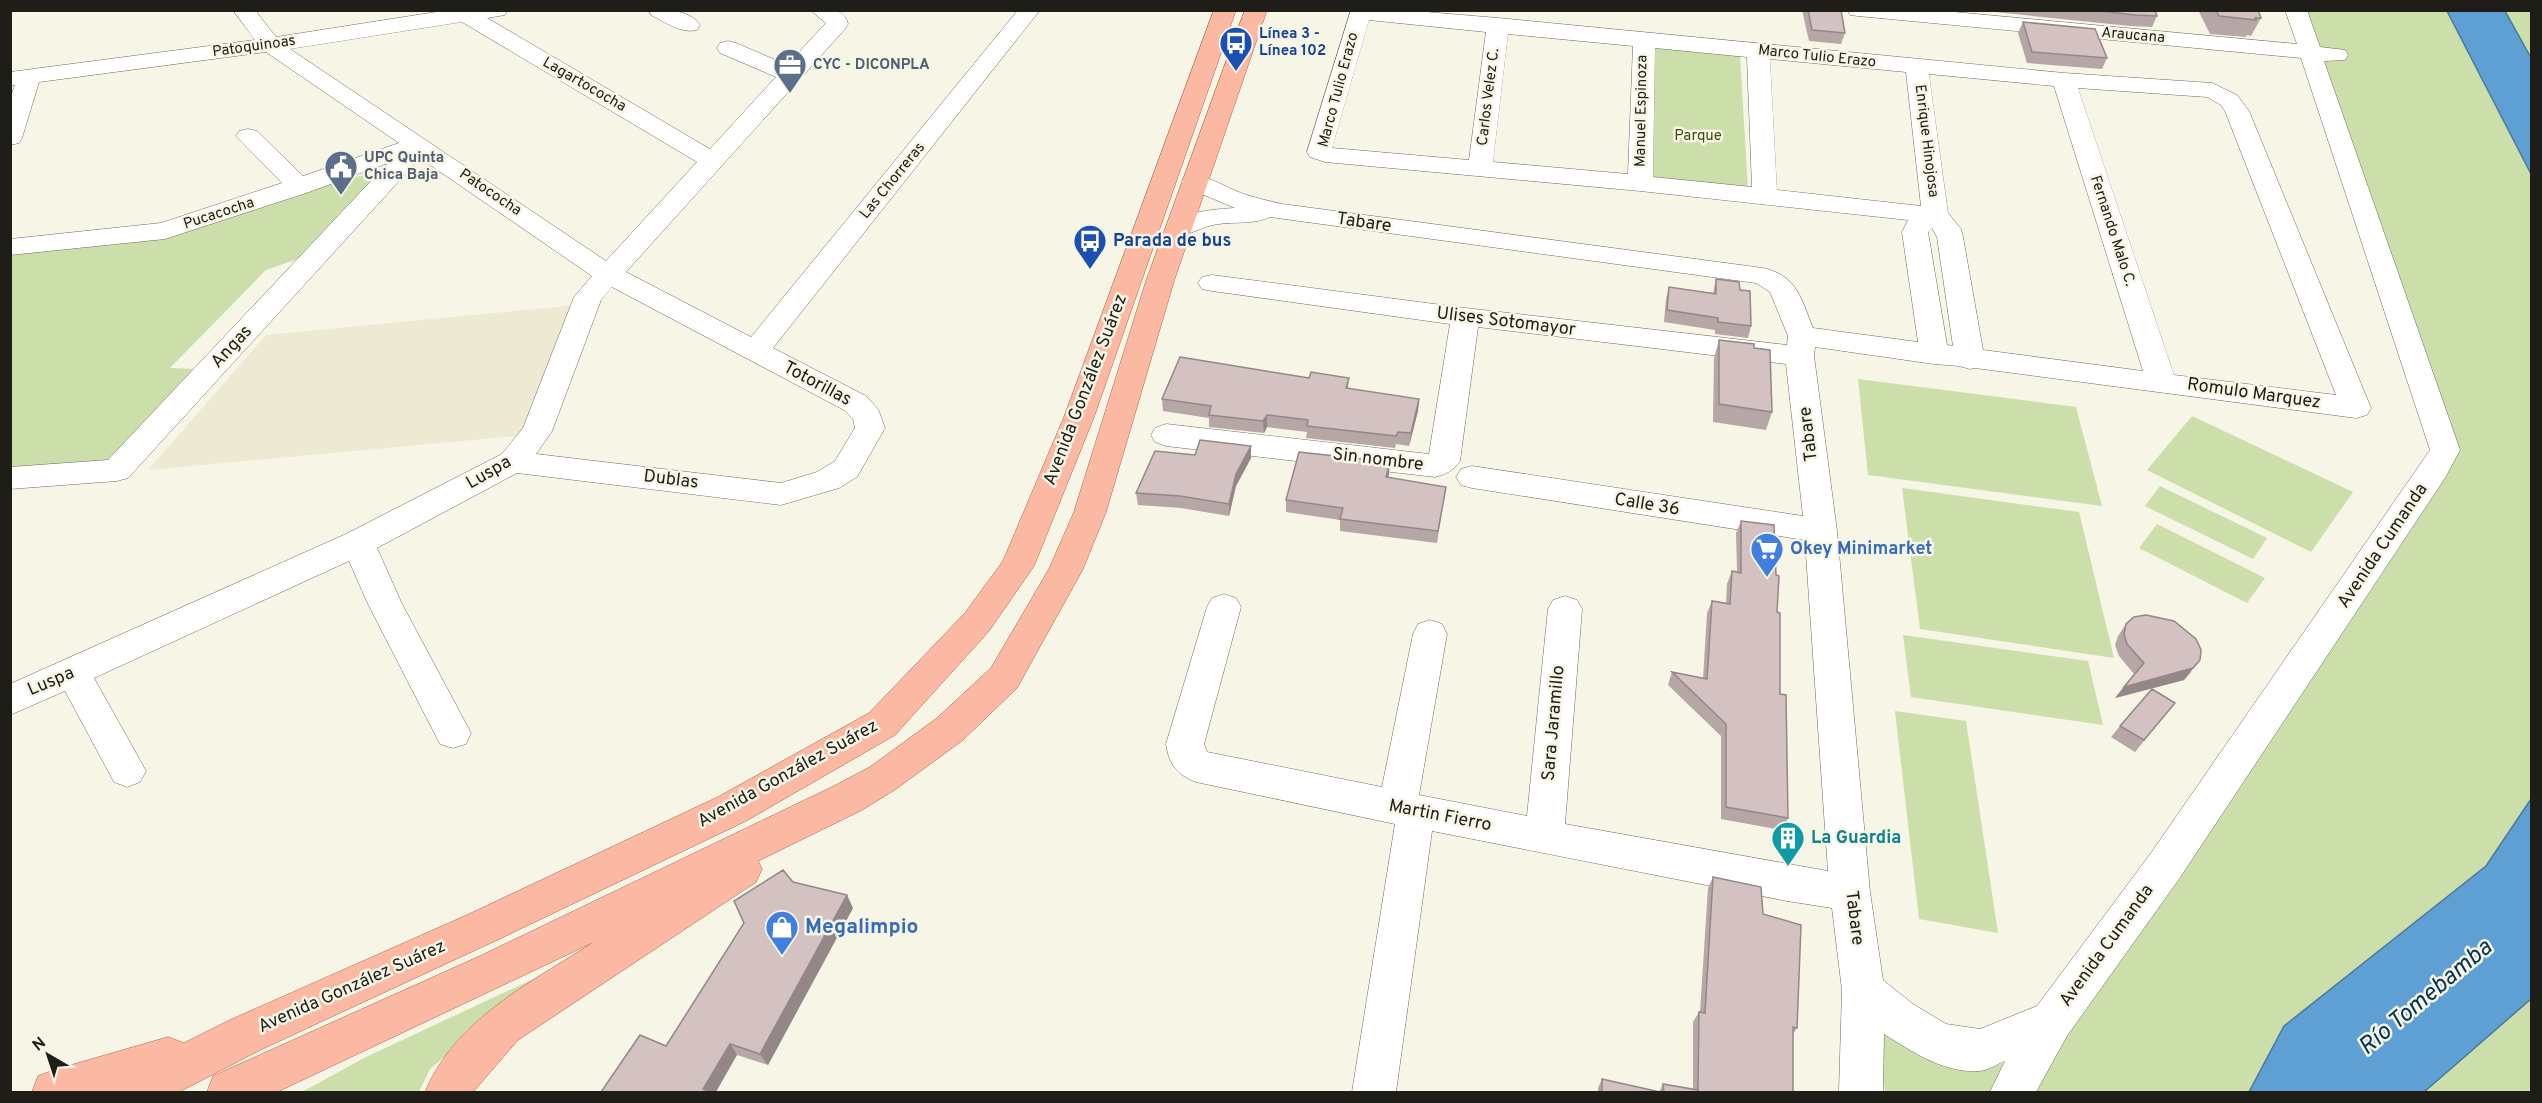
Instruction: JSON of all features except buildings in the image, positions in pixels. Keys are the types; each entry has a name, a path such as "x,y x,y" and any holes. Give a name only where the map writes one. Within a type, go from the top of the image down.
{"main road":[{"name":"Avenida González Suárez","path":"134,1092 245,1035 338,994 722,813 882,724 977,622 1017,566 1079,417 1225,10"},
{"name":"Avenida González Suárez","path":"229,1092 495,970 848,798 883,778 950,729 1004,678 1066,569 1090,512 1160,281 1256,10"},
{"path":"447,1092 463,1068 503,1025 848,798"},
{"path":"54,1092 245,1035"}],"street":[{"name":"Patococha","path":"243,10 270,45 608,274 755,351"},
{"name":"Patoquinoas","path":"20,78 270,45 461,13 497,10"},
{"path":"659,10 689,25"},
{"name":"Luspa","path":"10,700 358,543 513,462 537,431 588,297 837,24 836,19 820,10"},
{"name":"Araucana","path":"1858,10 2324,54"},
{"path":"2089,10 2097,33"},
{"name":"Avenida Cumanda","path":"2012,1092 2052,1021 2165,866 2445,450 2324,54 2296,10"},
{"name":"Las Chorreras","path":"755,351 1026,12"},
{"name":"Lagartococha","path":"461,13 711,160"},
{"name":"Marco Tulio Erazo","path":"1935,215 1640,183 1325,155 1318,152 1360,13 2064,80 2212,90"},
{"name":"Carlos Velez C.","path":"1480,169 1498,25"},
{"name":"Manuel Espinoza","path":"1640,183 1644,39"},
{"path":"728,48 790,75"},
{"path":"1758,51 1765,198"},
{"name":"Enrique Hinojosa","path":"1917,66 1935,215 1948,229 1950,237 1970,360"},
{"path":"10,138 20,78"},
{"name":"Fernando Malo C.","path":"2064,80 2161,381"},
{"name":"Romulo Marquez","path":"1801,346 1934,355 2161,381 2356,408 2237,111 2229,100 2212,90"},
{"path":"248,136 300,187"},
{"name":"Pucacocha","path":"10,247 165,231 419,145"},
{"name":"Angas","path":"10,478 117,470 419,145"},
{"name":"Tabare","path":"1194,182 1233,199 1280,212 1762,276 1782,286 1801,346 1821,531 1850,892 1863,990 1861,1092"},
{"name":"Tabare","path":"1178,230 1206,218 1280,212"},
{"name":"Enrique Hinojosa","path":"1934,355 1915,232 1918,225 1935,215"},
{"name":"Ulises Sotomayor","path":"1212,283 1465,317 1801,346"},
{"name":"Sin nombre","path":"1166,435 1435,466 1444,461 1465,317"},
{"name":"Totorillas","path":"755,351 855,403 867,416 870,428 846,469 828,480"},
{"name":"Dublas","path":"513,462 781,494 828,480"},
{"name":"Calle 36","path":"1472,477 1821,531"},
{"path":"358,543 384,604 453,733"},
{"name":"Martin Fierro","path":"1224,607 1185,744 1187,757 1196,766 1544,837 1787,883 1850,892"},
{"name":"Sara Jaramillo","path":"1544,837 1564,609"},
{"path":"1374,1092 1406,809 1430,634"},
{"path":"73,673 127,771"},
{"name":"Avenida Cumanda","path":"1863,990 1898,1019 1939,1044 1980,1050 2052,1021"}],"shaded area":[{"path":"578,305 526,435 148,470 266,335"}],"green space":[{"path":"2296,11 2447,11 2531,174 2531,799 2486,866 2284,1026 2249,1092 2022,1092 2050,1050 2179,880 2445,450"},
{"path":"2505,11 2531,11 2531,58"},
{"name":"Parque","path":"1655,48 1740,56 1748,189 1650,179"},
{"path":"365,175 375,178 306,256 266,270 170,368 197,369 115,458 107,461 11,469 11,253 161,239 332,182"},
{"path":"1858,379 2076,407 2102,506 1868,475"},
{"path":"2192,416 2353,492 2311,552 2147,470"},
{"path":"2160,486 2267,538 2253,559 2145,506"},
{"path":"1902,488 2079,512 2114,658 1920,629"},
{"path":"2157,524 2265,578 2247,603 2139,548"},
{"path":"1903,635 2088,661 2103,725 1911,697"},
{"path":"1895,711 1966,721 1998,933 1919,919"},
{"path":"544,974 430,1069 419,1092 302,1092 366,1057"},
{"path":"2531,999 2531,1092 2424,1092"},
{"path":"1878,1022 1991,1067 2015,1060 1993,1092 1885,1092"}],"water":[{"path":"2447,11 2505,11 2531,58 2531,174"},
{"name":"Río Tomebamba","path":"2531,799 2531,999 2424,1092 2249,1092 2284,1026 2486,866"}],"place":[{"name":"Línea 3 - Línea 102","path":"1236,72"},
{"name":"CYC - DICONPLA","path":"790,94"},
{"name":"UPC Quinta Chica Baja","path":"341,196"},
{"name":"Parada de bus","path":"1090,270"},
{"name":"Okey Minimarket","path":"1767,578"},
{"name":"La Guardia","path":"1788,867"},
{"name":"Megalimpio","path":"782,956"}]}
